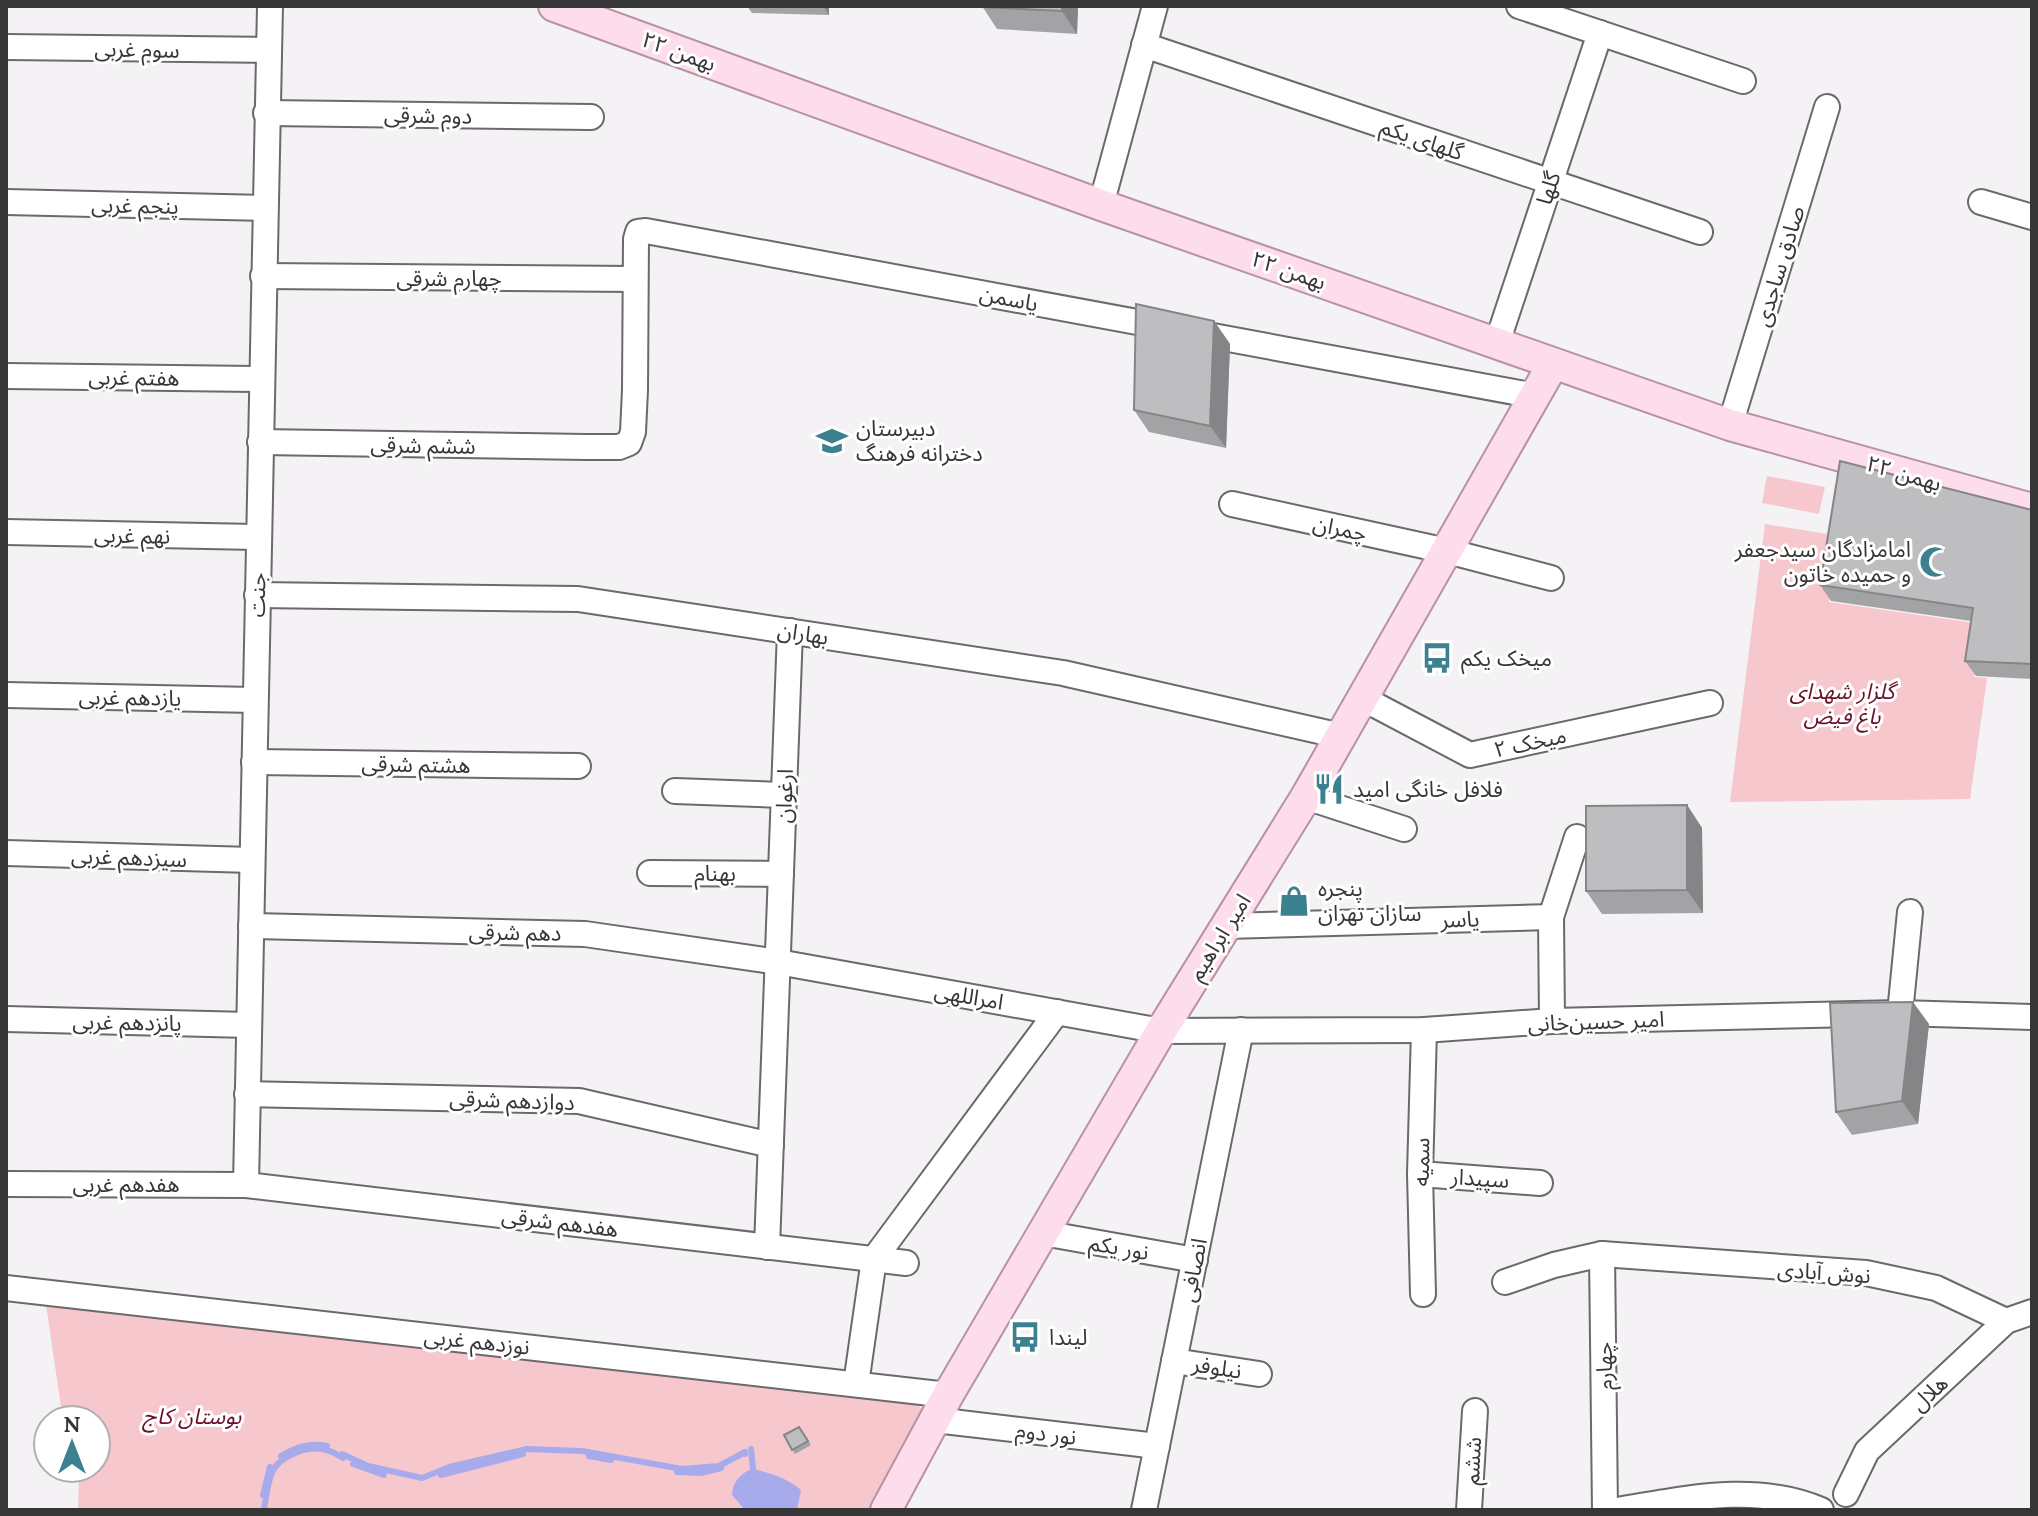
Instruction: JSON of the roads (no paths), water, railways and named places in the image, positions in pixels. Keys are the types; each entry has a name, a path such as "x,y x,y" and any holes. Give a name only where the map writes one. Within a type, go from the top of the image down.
{"main road":[{"name":"۲۲ بهمن","path":"554,6 1101,205 1730,425 2032,509"},
{"name":"امیر ابراهیم","path":"886,1510 942,1407 1161,1031 1306,797 1553,364"}],"street":[{"name":"جنت","path":"246,1185 270,6"},
{"path":"1101,205 1155,6"},
{"path":"1519,6 1743,81"},
{"name":"گلها","path":"1497,343 1600,33"},
{"name":"گلهای یکم","path":"1144,45 1700,232"},
{"name":"سوم غربی","path":"6,47 267,50"},
{"name":"صادق ساجدی","path":"1730,425 1827,107"},
{"name":"دوم شرقی","path":"266,113 591,117"},
{"name":"پنجم غربی","path":"6,202 264,208"},
{"path":"1981,202 2032,217"},
{"name":"یاسمن","path":"635,390 636,239 638,232 646,231 1536,396"},
{"name":"چهارم شرقی","path":"263,276 635,279"},
{"name":"هفتم غربی","path":"6,376 261,379"},
{"name":"ششم شرقی","path":"260,442 619,447 629,443 633,432 635,390"},
{"name":"چمران","path":"1232,504 1447,551 1551,578"},
{"name":"نهم غربی","path":"6,532 258,537"},
{"name":"بهاران","path":"257,595 578,599 1063,673 1341,736"},
{"name":"ارغوان","path":"767,1247 790,631"},
{"name":"یازدهم غربی","path":"6,695 255,700"},
{"name":"میخک ۲","path":"1362,698 1470,755 1710,703"},
{"name":"هشتم شرقی","path":"254,762 578,766"},
{"path":"675,791 784,795"},
{"path":"1306,797 1404,829"},
{"path":"1552,1021 1551,917 1577,837"},
{"name":"سیزدهم غربی","path":"6,853 252,860"},
{"name":"بهنام","path":"650,873 781,874"},
{"path":"1900,1013 1910,912"},
{"name":"یاسر","path":"1225,926 1551,917"},
{"name":"دهم شرقی","path":"251,926 585,934 778,962"},
{"name":"امراللهی","path":"778,962 1161,1031"},
{"path":"856,1384 874,1259 1057,1012"},
{"name":"امیر حسین‌خانی","path":"1161,1031 1424,1030 1552,1021 1900,1013 2032,1017"},
{"name":"پانزدهم غربی","path":"6,1019 249,1025"},
{"name":"انصافی","path":"1144,1510 1241,1030"},
{"name":"سمیه","path":"1423,1294 1420,1174 1424,1030"},
{"name":"دوازدهم شرقی","path":"247,1094 579,1101 771,1145"},
{"name":"سپیدار","path":"1420,1174 1540,1183"},
{"name":"هفدهم غربی","path":"6,1184 246,1185"},
{"name":"هفدهم شرقی","path":"246,1185 906,1263"},
{"name":"نور یکم","path":"1043,1233 1195,1260"},
{"path":"1505,1282 1554,1265 1602,1254"},
{"name":"نوش آبادی","path":"1602,1254 1866,1273 1936,1288 2006,1321"},
{"name":"چهارم","path":"1602,1254 1605,1510"},
{"name":"نوزدهم غربی","path":"6,1288 856,1384 942,1407"},
{"name":"هلال","path":"1846,1494 1867,1451 2006,1321 2032,1312"},
{"name":"نیلوفر","path":"1174,1361 1259,1374"},
{"name":"نور دوم","path":"942,1407 1157,1446"},
{"name":"ششم","path":"1469,1510 1475,1411"},
{"path":"1617,1510 1702,1503 1759,1494 1811,1508"}],"water":[{"path":"753,1469 778,1476 801,1490 797,1510 745,1510 732,1491 741,1475"}],"waterway":[{"path":"281,1456 303,1446 327,1446"},
{"path":"264,1510 272,1473 288,1456 303,1450 319,1449 343,1458"},
{"path":"342,1454 368,1466 422,1478 449,1467 527,1449 582,1451 682,1469 719,1466 745,1454"},
{"path":"751,1449 753,1469"},
{"path":"441,1475 523,1454"},
{"path":"589,1456 611,1460"},
{"path":"353,1464 384,1475"},
{"path":"263,1495 270,1467"},
{"path":"677,1472 701,1473 721,1468"}],"place":[{"name":"دبیرستان دخترانه فرهنگ","path":"832,441"},
{"name":"امامزادگان سیدجعفر و حمیده خاتون","path":"1935,562"},
{"name":"میخک یکم","path":"1437,658"},
{"name":"فلافل خانگی امید","path":"1329,789"},
{"name":"پنجره سازان تهران","path":"1294,901"},
{"name":"لیندا","path":"1025,1337"}],"park label":[{"name":"گلزار شهدای باغ فیض","path":"1842,704"},
{"name":"بوستان کاج","path":"192,1416"}]}
